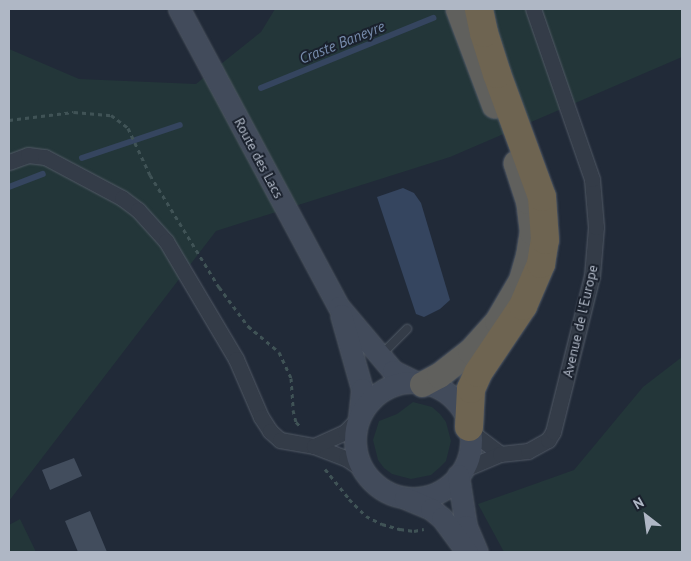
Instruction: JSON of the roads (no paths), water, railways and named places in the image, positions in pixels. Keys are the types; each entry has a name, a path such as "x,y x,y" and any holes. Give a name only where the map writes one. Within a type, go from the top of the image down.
{"highway":[{"path":"419,383 453,366 470,351 497,321 521,280 532,232 528,201 516,161 458,9"},
{"path":"469,429 471,389 478,373 524,306 541,264 546,240 542,197 528,153 497,74 484,34 479,9"}],"main road":[{"name":"Route des Lacs","path":"179,9 339,308 393,371 419,383"},
{"name":"Route des Lacs","path":"339,308 362,389 359,418"},
{"path":"402,498 420,498 436,493 451,484 460,473 468,456 469,429 462,410 450,396 434,386 419,383 398,384 382,392 368,403 359,418 355,436 356,453 362,469 372,482 386,492 431,509 442,518 467,552"},
{"path":"460,473 466,526 477,552"}],"street":[{"name":"Avenue de l'Europe","path":"460,473 500,454 528,451 548,440 553,432 592,276 596,248 595,201 587,160 533,9"},
{"path":"9,162 28,155 45,157 122,198 148,218 166,242 236,359 261,417 270,431 280,440 308,446 346,458 362,469"},
{"path":"308,446 345,432 359,418"},
{"path":"469,429 500,454"}],"lane":[{"path":"379,356 407,329"}],"water":[{"path":"403,188 414,193 421,203 450,300 440,309 424,317 416,314 377,197"}],"waterway":[{"name":"Craste Baneyre","path":"261,88 433,18"},
{"name":"Craste Baneyre","path":"82,158 180,125"},
{"name":"Craste Baneyre","path":"9,187 43,174"}]}
